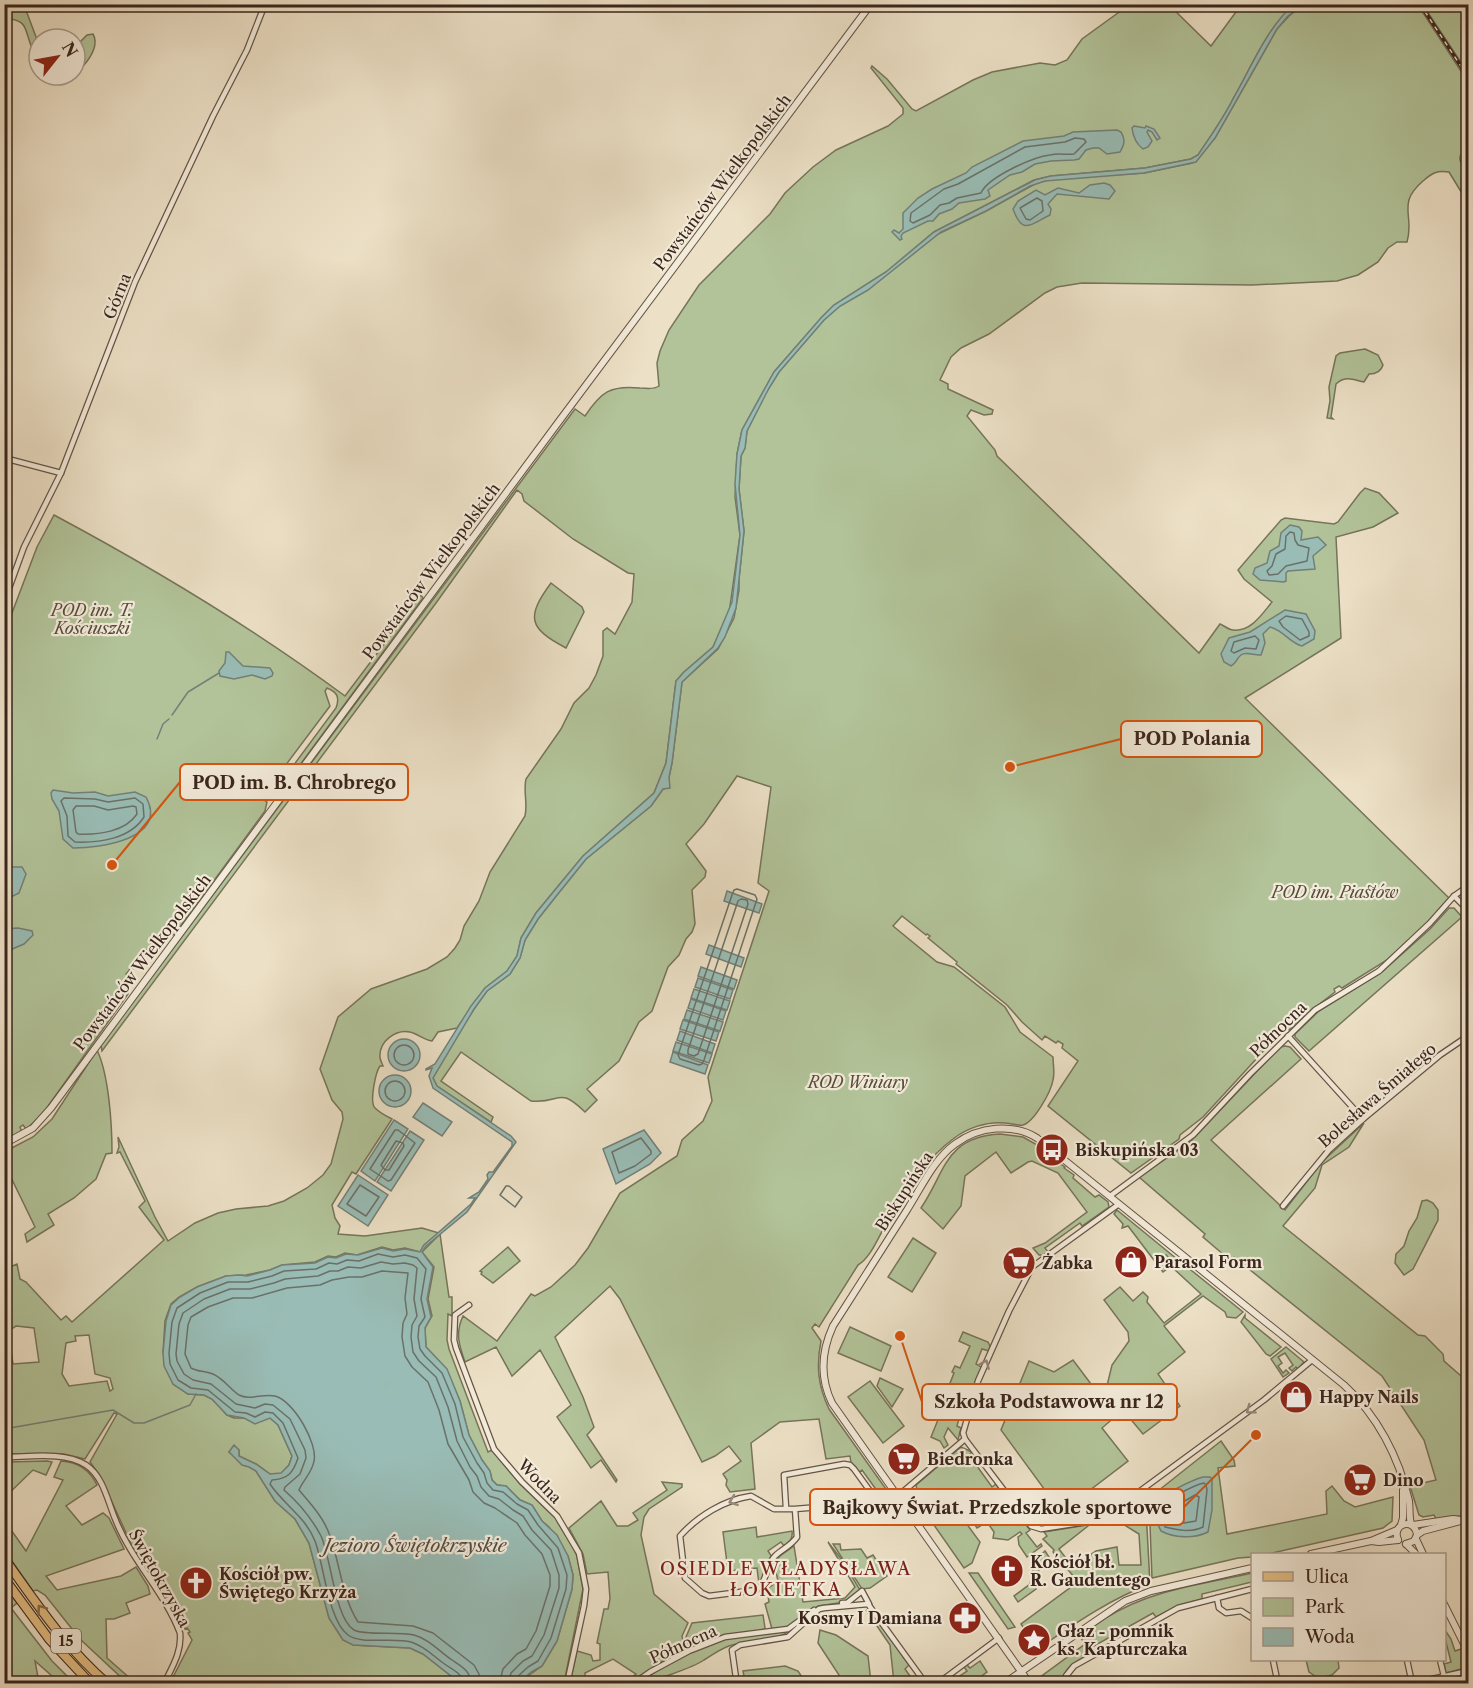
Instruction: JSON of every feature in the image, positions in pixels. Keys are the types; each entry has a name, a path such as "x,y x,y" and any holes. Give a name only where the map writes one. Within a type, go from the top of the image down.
{"main road":[{"name":"15","path":"4,1558 70,1646 108,1683"},
{"name":"15","path":"4,1578 60,1652 91,1683"}],"street":[{"name":"Górna","path":"4,602 24,547 61,473 135,282 213,116 247,50 265,4"},
{"name":"Powstańców Wielkopolskich","path":"4,1144 33,1128 51,1108 871,4"},
{"path":"4,458 61,473"},
{"name":"Północna","path":"1110,1196 1193,1135 1288,1035 1323,1004 1379,970 1430,923 1454,896 1468,886"},
{"path":"1454,896 1468,910"},
{"path":"1288,1035 1362,1119"},
{"name":"Bolesława Śmiałego","path":"1283,1206 1329,1150 1362,1119 1440,1055 1468,1036"},
{"name":"Biskupińska","path":"1030,1683 832,1403 825,1381 823,1358 833,1326 940,1159 955,1144 975,1133 991,1129 1015,1129 1037,1138 1351,1392 1364,1407 1395,1455 1408,1500 1412,1525"},
{"path":"1119,1204 1032,1267 1009,1311 978,1381 963,1433 965,1440 1031,1526 1041,1528 1099,1520 1106,1516 1264,1400 1312,1360"},
{"name":"Wodna","path":"469,1305 455,1315 454,1340 495,1449 522,1482 557,1516 575,1544 582,1564 586,1589 584,1606 567,1683"},
{"path":"795,1509 798,1537 775,1556 762,1585 756,1590 709,1596 685,1578 680,1536 689,1526 735,1498 754,1497 769,1508 795,1509 878,1502 897,1494 965,1440"},
{"name":"Świętokrzyska","path":"4,1458 60,1457 73,1459 85,1464 97,1477 120,1531 180,1633 180,1648 164,1683"},
{"path":"786,1508 784,1475 844,1464 854,1469 878,1502"},
{"name":"Biskupińska","path":"1399,1527 1403,1518 1403,1484"},
{"path":"1316,1553 1371,1541 1399,1527 1453,1519 1465,1520"},
{"path":"1406,1544 1412,1543 1423,1531 1465,1520"},
{"path":"1412,1525 1423,1553"},
{"path":"1398,1540 1399,1527"},
{"path":"1371,1541 1398,1540 1415,1553"},
{"path":"1003,1683 1125,1601 1151,1591 1251,1568"},
{"path":"1066,1683 1066,1676 1077,1665 1177,1608 1251,1589"},
{"name":"Północna","path":"633,1683 689,1651 725,1637 788,1629 819,1607 847,1603 862,1591 869,1604"},
{"path":"1217,1598 1219,1608 1226,1613 1241,1611 1251,1617"},
{"path":"736,1678 732,1650 740,1645 788,1637 819,1609 869,1604 926,1683"},
{"path":"1446,1608 1468,1652"},
{"path":"937,1683 999,1638"},
{"path":"1273,1661 1278,1683"},
{"path":"1407,1661 1411,1683 1468,1671"},
{"path":"1440,1661 1444,1676"}],"green space":[{"path":"24,5 32,27 27,27 27,34 23,24 19,21 5,18 5,7"},
{"path":"1129,5 1169,5 1211,46 1241,5 1294,5 1267,37 1225,114 1198,155 1191,159 1145,168 1051,176 1034,180 934,232 886,272 834,305 774,372 742,430 737,454 735,497 740,535 729,613 713,647 676,681 666,763 654,793 583,856 536,913 521,938 517,956 507,971 485,988 457,1028 438,1032 432,1041 410,1032 399,1032 385,1041 380,1051 383,1066 378,1069 375,1080 373,1105 378,1111 392,1119 356,1174 352,1172 332,1205 335,1218 340,1226 338,1234 365,1236 422,1228 439,1233 424,1245 420,1252 405,1248 393,1250 382,1247 357,1255 345,1253 336,1257 328,1256 315,1262 282,1265 246,1275 226,1276 197,1287 171,1304 165,1321 163,1353 173,1384 188,1394 204,1395 212,1399 227,1415 234,1418 270,1418 278,1425 292,1456 289,1465 281,1474 270,1474 239,1456 239,1450 234,1446 229,1452 256,1471 275,1501 295,1519 309,1543 329,1618 343,1640 354,1645 410,1648 423,1654 460,1683 170,1683 192,1640 188,1633 190,1632 187,1628 185,1629 132,1546 100,1476 90,1462 117,1414 114,1413 85,1459 64,1454 5,1454 4,1254 10,1267 17,1264 20,1279 26,1282 61,1320 66,1316 72,1322 164,1240 139,1207 145,1201 120,1152 117,1153 118,1137 168,1241 195,1223 218,1213 268,1206 284,1201 307,1188 323,1175 331,1164 343,1119 342,1112 332,1100 320,1069 338,1017 371,989 427,969 447,957 455,948 464,926 479,901 490,872 525,816 526,779 561,729 574,703 589,688 596,675 603,656 603,631 607,628 615,634 632,602 634,574 628,573 573,539 524,501 522,494 517,490 436,603 102,1051 101,1045 575,409 585,416 596,401 614,389 659,386 657,363 660,351 669,330 699,285 770,214 785,193 813,167 836,150 888,126 903,114 903,108 871,68 872,66 916,111 992,72 1040,63 1055,65 1067,60 1082,39","holes":["16,1326 34,1328 39,1362 13,1364 8,1331","89,1335 95,1374 110,1378 113,1389 110,1391 107,1381 69,1386 62,1374 66,1343 76,1341 75,1336"]},
{"path":"1303,5 1418,5 1468,82 1468,147 1460,159 1469,181 1468,203 1449,172 1441,171 1432,174 1415,189 1410,197 1407,242 1397,242 1388,248 1378,262 1358,275 1337,281 1252,285 1082,283 1057,287 1045,293 989,334 961,348 951,357 940,380 948,384 948,389 993,410 992,414 984,415 971,410 967,416 995,450 997,456 1199,653 1220,624 1231,630 1245,628 1256,621 1272,602 1244,579 1238,570 1281,520 1285,518 1334,524 1365,488 1379,493 1398,513 1373,527 1336,537 1341,638 1245,698 1449,898 1426,924 1387,960 1342,988 1339,986 1334,989 1335,992 1289,1030 1284,1028 1203,1117 1180,1135 1179,1139 1131,1173 1048,1106 1078,1061 1062,1048 1063,1044 1058,1041 1056,1043 1045,1036 1042,1040 1007,1005 928,938 930,936 902,916 893,926 937,962 954,967 1005,1007 1020,1032 1053,1057 1054,1075 1046,1099 1027,1123 1021,1125 991,1123 978,1126 959,1135 933,1157 885,1227 883,1226 873,1248 858,1265 819,1327 815,1324 812,1328 821,1341 819,1376 829,1409 886,1489 873,1493 875,1488 862,1470 858,1473 851,1463 850,1456 826,1459 819,1419 780,1422 751,1443 755,1489 730,1492 723,1474 741,1461 729,1446 702,1462 620,1299 610,1286 555,1337 583,1397 594,1427 587,1435 617,1480 616,1482 601,1460 591,1468 557,1417 571,1405 540,1350 512,1376 496,1347 465,1362 459,1328 463,1316 497,1341 531,1294 535,1296 551,1287 575,1265 588,1248 620,1193 677,1156 682,1140 703,1121 712,1101 708,1077 769,891 758,883 771,787 737,776 704,824 686,844 706,871 705,877 692,890 695,924 692,932 679,955 668,967 652,1011 639,1022 619,1061 587,1089 597,1100 585,1112 564,1097 531,1101 461,1052 441,1081 493,1117 491,1122 437,1086 433,1078 435,1072 474,1009 487,991 510,974 520,958 525,940 538,919 586,859 651,806 663,789 669,787 682,682 718,649 734,618 744,531 739,489 741,456 745,448 747,431 779,372 824,320 840,306 868,290 936,235 1035,184 1051,179 1144,173 1192,163 1215,138 1277,29"},
{"path":"1423,5 1468,5 1468,73"},
{"path":"93,34 95,46 87,61 87,35"},
{"path":"1365,349 1378,355 1382,367 1378,372 1369,374 1364,382 1353,379 1339,381 1336,384 1331,417 1333,419 1327,418 1330,401 1329,387 1336,356 1340,353"},
{"name":"POD im. T. Kościuszki","path":"54,515 203,600 345,696 421,595 423,598 274,800 273,793 336,708 337,695 327,688 325,691 330,706 261,798 267,802 265,811 174,935 165,933 157,936 133,969 131,968 126,974 129,976 128,994 41,1116 26,1129 23,1125 20,1127 22,1132 4,1141 4,634 37,547"},
{"path":"551,583 582,607 584,612 566,648 544,634 535,621 537,605"},
{"path":"1449,908 1454,908 1462,917 1309,1051 1295,1037 1295,1034 1319,1011 1382,972 1430,929"},
{"path":"1280,1047 1290,1047 1301,1059 1211,1140 1285,1210 1322,1162 1364,1123 1349,1147 1322,1165 1315,1188 1283,1226 1418,1335 1425,1336 1443,1354 1444,1361 1468,1382 1468,1515 1436,1519 1434,1515 1423,1517 1419,1515 1410,1486 1436,1480 1424,1440 1382,1376 1234,1257 1231,1261 1203,1237 1205,1234 1139,1177 1189,1143"},
{"path":"97,1050 107,1086 112,1153 106,1154 96,1179 74,1198 48,1214 54,1225 27,1242 25,1234 35,1227 5,1165 4,1152 33,1137 52,1119"},
{"path":"1000,1134 1023,1137 1039,1146 1044,1155 1065,1167 1074,1175 1073,1178 1095,1197 1099,1195 1108,1202 1109,1207 1082,1226 1080,1223 1045,1248 1048,1252 1039,1255 1033,1248 1045,1243 1087,1212 1058,1173 1032,1161 1011,1173 996,1152 965,1176 961,1206 943,1229 921,1208 942,1169 957,1149 968,1142"},
{"path":"1427,1200 1433,1203 1438,1210 1438,1220 1413,1269 1404,1275 1395,1263 1396,1254 1404,1246 1422,1201"},
{"path":"1117,1210 1178,1260 1174,1263 1166,1255 1163,1259 1171,1266 1163,1272 1128,1226 1122,1228 1123,1224 1114,1214"},
{"path":"440,1234 449,1297 452,1297 452,1316 448,1314 447,1340 488,1452 492,1450 520,1484 556,1518 577,1556 583,1589 564,1683 518,1683 542,1666 557,1641 572,1589 573,1575 568,1556 532,1505 520,1500 506,1486 497,1485 492,1480 490,1471 469,1435 454,1387 438,1360 426,1347 425,1328 432,1316 428,1299 434,1267 422,1252"},
{"path":"913,1238 936,1253 912,1292 888,1277"},
{"path":"508,1247 520,1261 493,1283 480,1271"},
{"path":"1181,1262 1243,1312 1236,1318 1227,1317 1225,1312 1203,1296 1164,1326 1185,1352 1158,1374 1180,1406 1143,1434 1123,1410 1102,1428 1128,1461 1090,1490 1050,1497 1001,1430 1029,1361 1054,1372 1073,1360 1094,1388 1096,1386 1105,1394 1112,1365 1129,1341 1128,1332 1104,1300 1120,1287 1133,1301 1143,1292 1148,1297 1147,1302 1164,1323 1201,1294 1173,1268"},
{"path":"1245,1315 1245,1318 1281,1347 1270,1356 1266,1354 1241,1322"},
{"path":"850,1327 891,1346 881,1371 838,1353"},
{"path":"963,1332 988,1342 990,1346 989,1351 982,1349 976,1364 983,1368 966,1408 962,1407 957,1426 961,1428 958,1440 948,1428 944,1437 948,1445 944,1448 940,1441 931,1437 946,1400 941,1397 943,1393 946,1393 955,1366 960,1368 970,1346 959,1341"},
{"path":"1286,1347 1304,1362 1298,1369 1296,1367 1292,1371 1289,1368 1293,1365 1285,1353 1278,1357 1282,1363 1278,1366 1283,1373 1286,1370 1289,1373 1283,1377 1271,1359"},
{"path":"880,1378 903,1389 892,1407 877,1386"},
{"path":"870,1381 904,1426 883,1443 848,1397"},
{"path":"1221,1441 1234,1460 1235,1466 1218,1468 1227,1534 1327,1514 1326,1491 1332,1486 1344,1501 1355,1507 1393,1497 1392,1521 1383,1528 1272,1553 1251,1553 1251,1557 1152,1578 1149,1498"},
{"path":"961,1447 972,1452 969,1455 992,1487 996,1484 1008,1500 1004,1503 1017,1521 1021,1518 1030,1530 1026,1533 1037,1547 1041,1544 1042,1546 1027,1557 1019,1545 1018,1537 1022,1534 1020,1532 1008,1540 993,1538 994,1532 987,1522 977,1528 971,1519 966,1523 980,1542 972,1563 964,1568 913,1495 917,1490 916,1485"},
{"path":"61,1461 82,1468 91,1475 97,1485 66,1506 82,1525 103,1513 109,1518 124,1549 46,1576 57,1590 121,1576 136,1567 148,1586 150,1594 126,1603 130,1613 114,1619 106,1619 107,1658 132,1680 130,1682 126,1682 80,1639 45,1595 37,1590 33,1591 5,1551 4,1520 26,1551 63,1480 54,1477"},
{"path":"5,1462 52,1462 46,1475 33,1470 5,1497"},
{"path":"662,1482 682,1484 682,1487 649,1509 644,1517 641,1535 654,1594 688,1623 682,1636 685,1650 666,1659 629,1683 625,1683 636,1674 613,1659 585,1673 585,1680 595,1683 570,1683 577,1651 591,1655 593,1661 600,1660 600,1644 597,1643 604,1609 608,1609 610,1599 608,1572 587,1574 583,1554 569,1528 601,1501 617,1526 628,1526 638,1520 633,1513 667,1490"},
{"path":"1145,1491 1150,1584 1105,1605 1036,1650 1021,1624 1075,1584 1075,1578 1043,1539 1047,1536 1044,1532 1088,1526 1059,1549 1068,1561 1075,1565 1096,1551 1117,1547 1119,1565 1141,1565 1139,1534 1118,1521 1104,1524 1104,1522 1120,1510 1122,1513 1140,1500 1138,1496"},
{"path":"756,1527 757,1537 792,1531 791,1540 784,1546 781,1542 768,1551 772,1557 763,1580 759,1584 757,1568 728,1571 723,1532"},
{"path":"828,1542 860,1590 845,1602 818,1606 790,1627 772,1629 765,1604 769,1602 767,1589 778,1581 774,1563 794,1546 803,1602 845,1598 855,1587"},
{"path":"833,1544 840,1544 841,1550 861,1549 867,1558 873,1555 887,1576 870,1588 862,1589"},
{"path":"1045,1551 1049,1557 1040,1563 1036,1589 1018,1602 1014,1596 1030,1584 1035,1561"},
{"path":"969,1573 978,1573 1015,1627 1008,1629"},
{"path":"1251,1573 1251,1582 1202,1594 1202,1599 1177,1606 1156,1617 1153,1613 1092,1647 1094,1652 1069,1667 1062,1683 1043,1683 1039,1678 1085,1644 1081,1638 1106,1618 1140,1601 1177,1589"},
{"path":"4,1585 17,1603 11,1608 52,1661 74,1683 60,1683 35,1661 39,1683 5,1683"},
{"path":"866,1610 873,1614 909,1665 905,1669 915,1683 894,1683 890,1645"},
{"path":"763,1615 765,1628 763,1630 724,1635 689,1648 686,1637 692,1623"},
{"path":"791,1630 778,1637 728,1646 690,1667 638,1684 680,1657 715,1642"},
{"path":"820,1630 836,1635 868,1656 871,1683 840,1682 839,1675 818,1643"},
{"path":"1446,1632 1455,1651 1461,1649 1466,1662 1461,1669 1446,1673 1444,1664 1451,1662"},
{"path":"980,1661 987,1672 972,1683 942,1683 949,1678 952,1681 967,1671 964,1667 967,1665 970,1668"},
{"path":"1306,1661 1338,1661 1339,1668 1332,1675 1318,1678 1309,1672"},
{"path":"785,1666 798,1671 806,1683 754,1683 749,1676 734,1681 733,1679 744,1676 743,1671"}],"water":[{"name":"Jezioro Świętokrzyskie","path":"1294,4 1303,5 1288,16 1277,29 1215,138 1196,162 1144,173 1045,181 1030,186 986,211 941,232 868,290 840,306 824,320 779,372 769,388 747,431 745,448 741,456 739,489 744,531 736,608 725,637 718,648 682,682 669,777 670,788 663,789 651,806 586,859 538,919 525,940 520,958 510,974 487,991 474,1009 433,1078 437,1086 511,1136 516,1142 467,1212 426,1246 422,1252 433,1267 427,1299 431,1317 425,1328 426,1347 447,1369 460,1401 469,1435 490,1471 492,1480 497,1485 506,1486 520,1500 532,1505 542,1521 557,1535 568,1556 573,1575 572,1589 557,1641 542,1666 518,1684 460,1683 423,1654 410,1648 353,1645 343,1640 329,1618 309,1543 295,1519 275,1501 256,1471 242,1465 229,1452 234,1445 239,1450 239,1456 270,1474 281,1473 289,1465 292,1456 278,1425 270,1418 255,1424 244,1418 227,1415 212,1399 204,1395 188,1394 173,1384 164,1366 163,1353 166,1321 171,1305 197,1287 226,1276 247,1276 282,1265 315,1263 328,1257 358,1255 382,1248 393,1251 405,1249 420,1252 424,1245 471,1204 475,1198 469,1198 479,1192 488,1179 487,1175 493,1172 512,1146 512,1142 433,1088 429,1076 432,1068 426,1069 435,1064 471,1006 485,988 507,971 517,956 521,938 536,913 583,856 654,793 666,763 676,681 713,647 732,602 740,535 735,484 737,454 742,430 774,372 834,305 886,272 934,232 1035,180 1051,176 1145,168 1191,159 1198,155 1225,114 1267,37"},
{"path":"1134,126 1154,129 1160,138 1157,140 1148,130 1152,141 1148,147 1143,149 1134,137 1132,128"},
{"path":"1117,130 1121,132 1124,140 1120,152 1107,154 1099,148 1093,148 1086,150 1079,159 1035,164 1022,172 1010,175 988,190 990,196 985,199 959,203 952,209 939,214 933,221 928,221 903,233 900,240 892,232 894,230 899,233 903,229 903,213 918,198 1023,141 1064,136 1073,132"},
{"path":"1104,183 1110,185 1115,191 1109,199 1057,194 1048,204 1051,209 1050,215 1028,226 1020,223 1013,209 1018,201 1036,190 1045,195 1058,188 1079,193 1090,185"},
{"path":"1290,525 1299,527 1302,531 1301,540 1318,537 1326,545 1313,556 1315,569 1288,571 1284,582 1260,580 1253,574 1255,568 1267,563 1270,551 1279,546 1281,533"},
{"path":"1285,610 1306,614 1315,631 1314,639 1302,646 1270,627 1263,634 1265,643 1261,655 1243,654 1231,666 1224,662 1221,654 1229,638 1250,632"},
{"path":"226,652 229,652 243,666 270,668 272,676 265,679 252,675 234,679 220,676 219,671 225,663"},
{"path":"53,790 73,793 95,792 108,796 135,792 146,797 151,811 148,823 140,832 114,843 73,848 63,839 59,811 52,799"},
{"path":"10,867 22,867 26,874 19,893 5,900 5,872"},
{"path":"727,891 762,904 759,913 724,901"},
{"path":"18,928 32,931 33,935 24,944 5,952 5,929"},
{"path":"709,945 744,958 741,967 706,954"},
{"path":"701,967 737,980 734,989 698,976"},
{"path":"698,978 733,990 730,999 695,987"},
{"path":"694,989 730,1001 727,1010 691,998"},
{"path":"691,999 726,1011 723,1020 688,1008"},
{"path":"687,1010 723,1022 720,1031 684,1019"},
{"path":"683,1020 719,1032 716,1041 680,1029"},
{"path":"680,1031 715,1044 712,1053 677,1040"},
{"path":"404,1039 415,1044 420,1055 415,1066 404,1071 393,1066 388,1055 393,1044"},
{"path":"676,1042 712,1054 709,1063 673,1051"},
{"path":"673,1052 708,1065 705,1074 670,1062"},
{"path":"395,1075 406,1080 411,1091 406,1102 395,1107 384,1102 379,1091 384,1080"},
{"path":"423,1103 452,1122 442,1136 413,1117"},
{"path":"394,1120 408,1129 375,1181 361,1171"},
{"path":"644,1130 661,1153 650,1164 616,1184 603,1149"},
{"path":"410,1131 424,1140 391,1191 377,1182"},
{"path":"358,1175 388,1195 368,1226 338,1206"},
{"path":"1203,1477 1212,1479 1212,1510 1208,1532 1184,1537 1161,1531 1156,1513 1161,1499 1179,1487"}],"waterway":[{"path":"172,715 188,692 219,673"},
{"path":"157,739 163,724 169,719"},
{"path":"4,1429 113,1410 134,1423 144,1423 190,1405 196,1394"}],"railway":[{"path":"1420,4 1468,77"}],"place":[{"name":"POD Polania","path":"1010,767"},
{"name":"POD im. B. Chrobrego","path":"112,865"},
{"name":"Biskupińska 03","path":"1052,1150"},
{"name":"Parasol Form","path":"1131,1262"},
{"name":"Żabka","path":"1019,1263"},
{"name":"Szkoła Podstawowa nr 12","path":"900,1336"},
{"name":"Happy Nails","path":"1296,1397"},
{"name":"Bajkowy Świat. Przedszkole sportowe","path":"1256,1435"},
{"name":"Biedronka","path":"904,1459"},
{"name":"Dino","path":"1360,1480"},
{"name":"Kościół bł. R. Gaudentego","path":"1007,1571"},
{"name":"Kościół pw. Świętego Krzyża","path":"196,1583"},
{"name":"Kosmy I Damiana","path":"965,1618"},
{"name":"Głaz - pomnik ks. Kapturczaka","path":"1034,1640"}],"district":[{"name":"OSIEDLE WŁADYSŁAWA ŁOKIETKA","path":"786,1579"}],"park label":[{"name":"POD im. Piastów","path":"1335,892"},
{"name":"ROD Winiary","path":"858,1082"}]}
